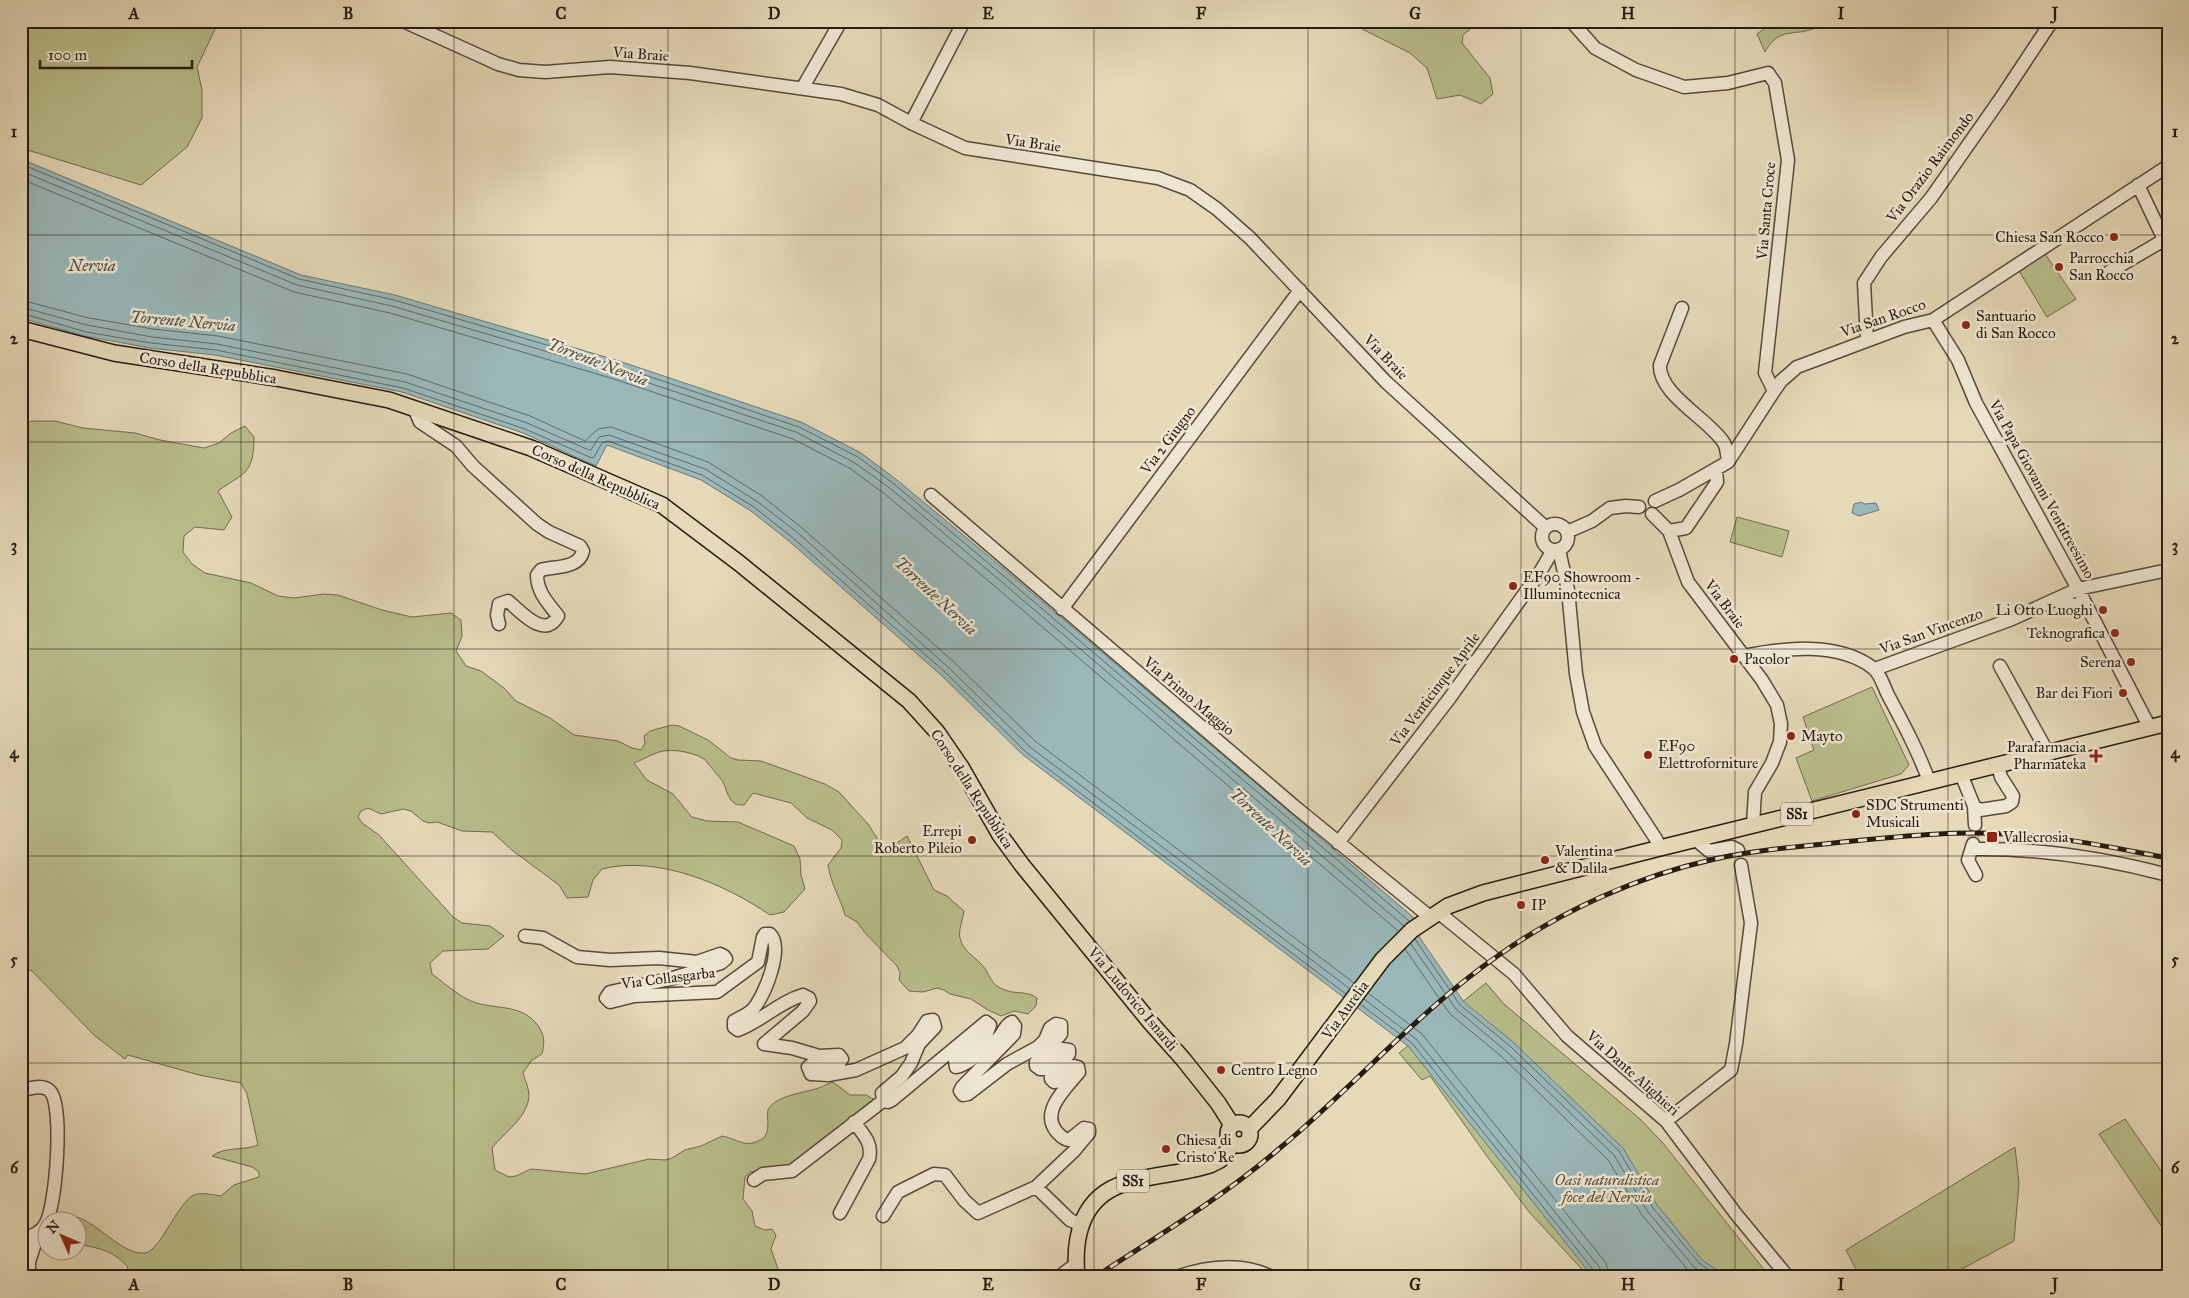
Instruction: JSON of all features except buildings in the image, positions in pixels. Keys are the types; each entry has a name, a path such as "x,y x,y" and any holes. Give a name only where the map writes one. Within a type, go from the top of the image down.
{"main road":[{"name":"Corso della Repubblica","path":"21,328 114,353 294,382 389,400 531,448 662,505 739,563 909,700 937,732 961,767 1000,835 1047,896"},
{"name":"SS1","path":"1431,916 1458,901 1482,893 2168,723"},
{"name":"Via Ludovico Isnardi","path":"1047,896 1218,1103 1240,1126"},
{"name":"Via Aurelia","path":"1240,1126 1278,1099 1339,1015 1388,954 1412,930 1431,916"},
{"name":"SS1","path":"1076,1270 1076,1241 1081,1225 1095,1203 1114,1187 1127,1182 1210,1165 1220,1160 1233,1144 1240,1146 1247,1143 1251,1136 1240,1126"}],"street":[{"name":"Via Braie","path":"403,21 498,64 519,70 545,72 610,67 690,73 803,87 841,94 878,105 910,124 965,148 1158,178 1190,190 1217,209 1250,238 1386,382 1545,528"},
{"path":"910,124 964,21"},
{"name":"Via Santa Croce","path":"1571,21 1594,48 1636,70 1684,87 1728,83 1768,73 1775,83 1788,160 1765,373 1774,392"},
{"name":"Via Orazio Raimondo","path":"1868,340 1864,283 1881,257 1931,198 2052,21"},
{"path":"803,87 837,23"},
{"name":"Via San Rocco","path":"1653,508 1728,462 1774,392 1782,381 1797,367 1904,327 1933,320 2168,166"},
{"path":"2109,272 2166,244 2138,185"},
{"name":"Via 2 Giugno","path":"1062,610 1300,290"},
{"path":"1682,308 1659,371 1684,404 1723,441 1728,462"},
{"name":"Via Papa Giovanni Ventitreesimo","path":"1933,320 1958,360 1976,403 2078,589 2150,728"},
{"path":"414,408 420,422 456,446 474,466 537,524 549,532 580,546 583,550 582,556 576,561 562,567 542,570 537,576 537,583 541,594 558,616 555,622 549,625 534,623 508,602 499,604 497,615 499,624"},
{"path":"1669,531 1686,528 1717,482 1716,470"},
{"name":"Via Primo Maggio","path":"930,495 1062,610 1338,843 1431,916"},
{"name":"Via Braie","path":"1567,532 1592,521 1610,508 1626,506 1639,507 1645,514 1653,508 1669,531 1688,582 1762,680 1778,705 1781,724 1780,742 1772,763 1755,792 1753,825"},
{"path":"1551,524 1558,524 1564,527 1567,532 1568,539 1565,546 1556,550 1546,548 1542,542 1541,534 1551,524"},
{"path":"1556,550 1568,590 1576,674 1586,721 1594,746 1656,839 1660,848"},
{"name":"Via Venticinque Aprile","path":"1338,843 1449,699 1556,550"},
{"name":"Via San Vincenzo","path":"1875,669 2012,619 2078,589 2168,570"},
{"path":"2055,600 2088,608"},
{"path":"1743,656 1780,649 1818,651 1855,658 1875,669 1921,760 1929,781"},
{"path":"2000,666 2048,753"},
{"path":"1974,806 1980,810 2006,806 2012,802 2013,796 2001,777 1998,766"},
{"path":"1961,774 1974,806 1976,824"},
{"path":"1696,839 1709,851 1732,847 1738,850"},
{"path":"1976,875 1968,860 1972,847 2011,848 2085,858 2132,866 2168,875"},
{"path":"1666,1120 1731,1070 1751,923 1741,864"},
{"name":"Via Dante Alighieri","path":"1431,916 1514,974 1567,1036 1666,1120 1736,1214 1788,1277"},
{"name":"Via Collasgarba","path":"525,936 543,938 577,956 610,960 659,958 697,962 720,954 726,959 722,963 670,979 610,992 606,998 610,1002 634,996 717,992 758,962 763,937 765,934 770,934 776,945 776,953 763,993 753,1009 734,1021 734,1027 738,1030 753,1025 790,998 807,996 810,1003 803,1011 764,1044 792,1048 819,1056 841,1056 842,1061 839,1064 811,1064 808,1069 811,1074 828,1076 856,1070 905,1048 918,1035 927,1021 932,1019 935,1022 935,1027 919,1044 911,1063 902,1076 884,1091 882,1097 884,1100"},
{"name":"Via Collasgarba","path":"754,1180 763,1174 792,1171 884,1100 892,1100 986,1022 990,1025 987,1033 955,1062 956,1067 961,1067 1000,1037 1007,1024 1012,1022 1015,1026 1014,1034 962,1087 960,1091 963,1095 968,1094 1007,1064 1038,1047 1045,1040 1050,1028 1056,1024 1061,1026 1061,1034 1036,1062 1036,1066 1044,1069 1062,1049 1069,1050 1068,1056 1051,1076 1051,1079 1058,1082 1074,1066 1078,1067 1079,1072 1055,1102 1050,1117 1052,1126 1063,1139 1069,1140 1084,1128 1089,1129 1089,1133 1074,1151 1036,1187 978,1213 964,1200 944,1175 934,1174 898,1192 883,1216"},
{"path":"21,1091 44,1088 50,1092 55,1100 58,1139 54,1197 50,1210"},
{"path":"840,1212 869,1159 871,1150 869,1142 854,1122"},
{"path":"1036,1187 1070,1220 1081,1225"},
{"path":"21,1239 38,1231"},
{"path":"29,1277 30,1262 38,1234"},
{"path":"1176,1277 1197,1270 1236,1267 1254,1269 1272,1277"},
{"path":"1059,1277 1076,1270"}],"green space":[{"path":"21,21 131,21 137,23 139,21 219,21 197,67 202,90 202,118 187,147 141,185 21,148"},
{"path":"1346,21 1481,21 1463,35 1462,43 1490,78 1493,94 1481,104 1460,95 1437,99 1427,68 1410,53"},
{"path":"1769,21 1825,21 1809,30 1778,37 1765,52 1757,34 1768,26"},
{"path":"2045,254 2076,299 2047,317 2019,271"},
{"path":"31,421 55,421 83,428 135,433 160,440 204,448 219,443 231,433 245,426 254,437 252,459 241,476 218,491 232,517 224,530 195,527 184,536 183,552 192,564 205,573 251,583 278,596 294,598 324,594 338,595 382,610 412,617 451,613 461,620 462,636 456,651 466,666 481,671 504,688 516,701 550,718 574,735 618,741 641,750 645,743 644,736 650,731 672,725 679,726 708,740 731,758 761,761 825,784 839,792 868,824 884,849 888,849 907,836 934,890 947,896 964,911 960,935 961,942 966,950 978,961 997,986 1008,991 1034,996 1037,998 1036,1006 1028,1014 1014,1011 1001,1016 971,999 950,994 937,988 923,992 909,991 899,980 900,973 897,966 857,922 845,915 831,879 828,865 841,848 842,840 832,830 807,818 791,803 753,793 744,805 734,803 728,796 723,782 714,770 704,759 694,754 682,751 664,751 634,763 647,780 673,794 692,817 707,821 738,822 794,846 800,859 801,875 805,889 784,912 770,915 712,883 667,869 645,866 623,866 602,869 593,880 588,897 567,898 559,885 513,851 492,832 462,831 437,822 429,823 423,821 411,811 403,809 381,814 368,808 361,811 358,817 362,823 379,835 453,917 462,923 490,926 504,936 488,949 443,951 430,963 432,974 454,991 476,1003 511,1009 528,1016 535,1022 542,1034 544,1045 542,1054 531,1061 523,1073 528,1087 528,1104 520,1118 492,1148 495,1170 509,1177 531,1169 585,1174 649,1159 665,1160 722,1136 744,1143 753,1143 765,1137 768,1128 768,1110 773,1104 784,1098 833,1082 850,1095 866,1095 873,1099 824,1138 797,1165 750,1172 745,1177 743,1199 752,1211 755,1226 765,1230 772,1229 776,1235 771,1249 780,1274 779,1277 128,1277 124,1275 128,1267 122,1261 111,1253 88,1246 88,1222 123,1247 134,1252 145,1253 157,1244 188,1199 194,1195 221,1196 234,1185 259,1177 259,1172 252,1167 212,1156 223,1151 258,1145 247,1094 241,1083 199,1075 128,1055 125,1059 94,1035 32,971 21,968 21,428"},
{"path":"1737,517 1789,531 1782,557 1730,542"},
{"path":"1872,687 1909,765 1901,774 1812,801 1796,758 1814,750 1803,717"},
{"name":"Oasi naturalistica foce del Nervia","path":"1486,983 1504,1004 1640,1119 1662,1142 1770,1277 1589,1277 1530,1213 1430,1076 1422,1080 1399,1053"},
{"path":"2125,1119 2168,1181 2168,1236 2099,1134"},
{"path":"2015,1147 2019,1183 2014,1241 1947,1277 1860,1277 1846,1250"}],"water":[{"name":"Nervia","path":"21,159 301,275 395,295 619,361 801,422 861,453 897,480 1004,569 1413,917 1420,938 1464,1002 1513,1042 1623,1148 1657,1205 1702,1260 1728,1277 1593,1277 1408,1046 1023,755 942,676 790,542 751,511 701,480 607,445 596,466 523,433 402,392 215,355 150,348 85,336 21,318"},
{"path":"1862,502 1864,504 1876,503 1879,510 1859,516 1852,513 1854,504"}],"tunnel":[{"path":"1973,844 1975,825"}],"railway":[{"path":"1095,1277 1190,1215 1258,1166 1308,1124 1441,1000 1499,955 1575,909 1630,885 1686,866 1749,853 1929,834 1986,833 2046,837 2168,858"}],"place":[{"name":"Chiesa San Rocco","path":"2114,237"},
{"name":"Parrocchia San Rocco","path":"2059,267"},
{"name":"Santuario di San Rocco","path":"1966,325"},
{"name":"EF90 Showroom - Illuminotecnica","path":"1513,586"},
{"name":"Li Otto Luoghi","path":"2103,610"},
{"name":"Teknografica","path":"2115,633"},
{"name":"Pacolor","path":"1734,659"},
{"name":"Serena","path":"2131,662"},
{"name":"Bar dei Fiori","path":"2123,693"},
{"name":"Mayto","path":"1791,736"},
{"name":"EF90 Elettroforniture","path":"1648,755"},
{"name":"Parafarmacia Pharmateka","path":"2096,756"},
{"name":"SDC Strumenti Musicali","path":"1856,814"},
{"name":"Vallecrosia","path":"1992,837"},
{"name":"Errepi Roberto Pileio","path":"972,840"},
{"name":"Valentina & Dalila","path":"1545,860"},
{"name":"IP","path":"1521,905"},
{"name":"Centro Legno","path":"1221,1070"},
{"name":"Chiesa di Cristo Re","path":"1166,1149"}],"water label":[{"name":"Torrente Nervia","path":"183,321"},
{"name":"Torrente Nervia","path":"598,362"},
{"name":"Torrente Nervia","path":"936,596"},
{"name":"Torrente Nervia","path":"1271,827"}]}
